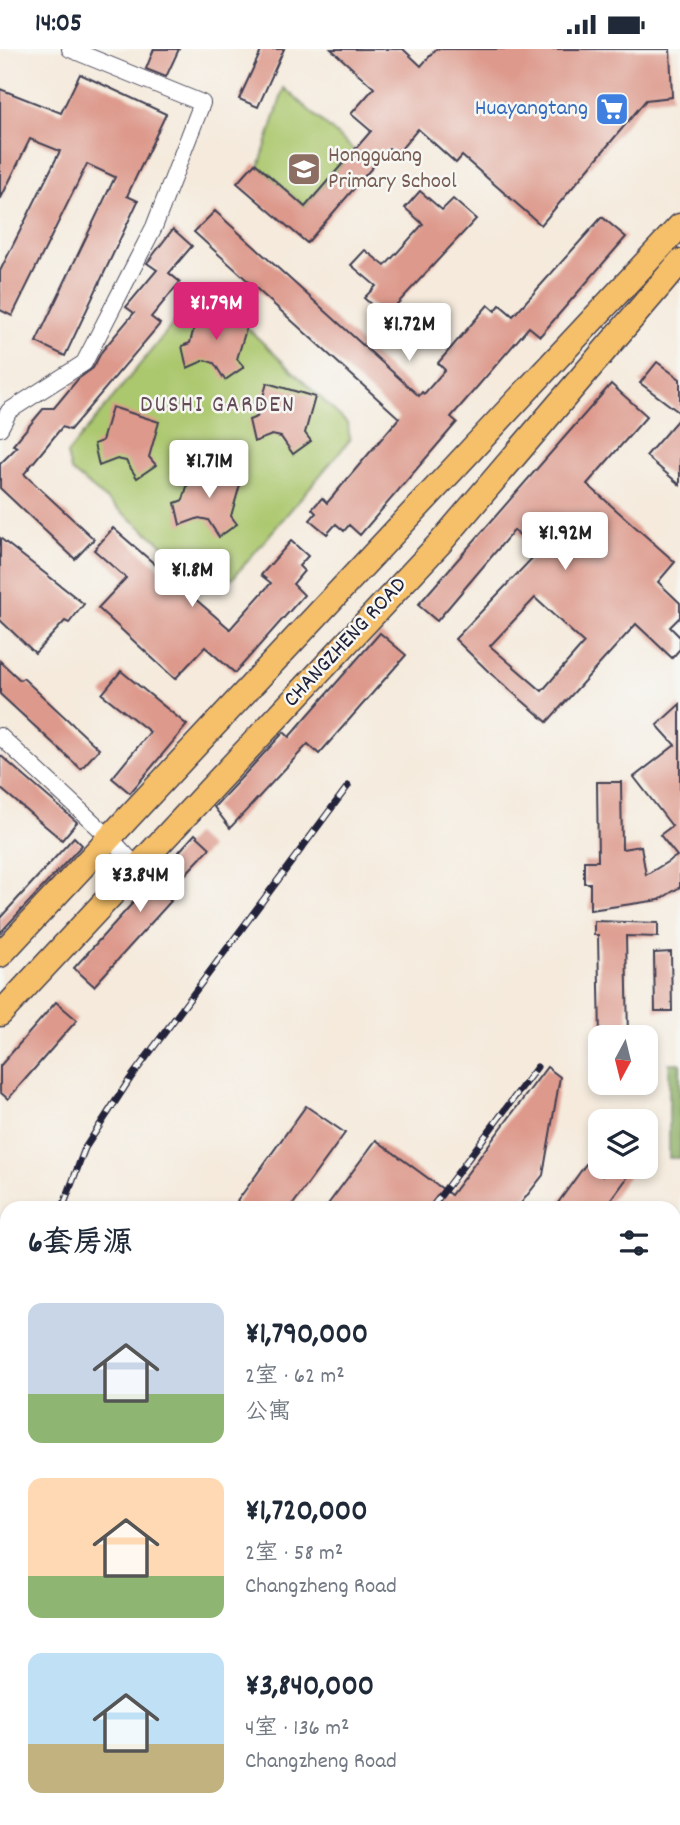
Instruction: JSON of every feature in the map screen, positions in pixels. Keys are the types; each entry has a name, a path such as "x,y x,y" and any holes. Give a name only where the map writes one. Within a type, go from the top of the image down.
{"main road":[{"name":"CHANGZHENG ROAD","path":"0,955 680,226"},
{"name":"CHANGZHENG ROAD","path":"0,1014 441,542 680,262"}],"street":[{"path":"0,428 9,411 85,363 154,227 202,103 70,49"},
{"path":"0,736 110,838 137,867"}],"green space":[{"path":"284,88 354,150 305,207 259,167"},
{"path":"194,298 219,301 348,424 350,440 233,578 208,581 71,471 67,454"},
{"path":"669,1063 680,1063 680,1158 669,1158"}],"building":[{"path":"154,49 179,49 166,77 146,69"},
{"path":"262,49 284,49 258,107 239,99"},
{"path":"331,49 403,49 421,66 436,49 670,49 672,97 646,100 541,225 462,156 456,163 418,129 396,155 389,148 307,243 237,183 255,163 305,207 371,131 351,114 374,88"},
{"path":"80,74 166,114 127,196 138,201 65,356 36,342 115,177 87,164 12,316 0,310 0,271 60,151 30,139 0,200 0,89 61,113"},
{"path":"420,191 442,210 453,199 476,219 385,317 364,298 376,286 351,265 365,250 385,266 423,224 405,208"},
{"path":"215,211 419,396 422,392 424,394 445,370 438,363 488,305 495,311 500,305 513,316 602,217 626,237 540,336 529,327 451,417 457,422 360,535 349,525 344,531 336,524 327,534 310,520 316,513 312,509 322,498 327,503 399,418 194,232"},
{"path":"173,229 192,246 169,273 180,282 151,317 160,324 70,430 62,427 24,474 94,539 75,559 0,488 0,464 17,447 13,445 44,408 54,408 78,379 93,368 102,351 134,313 126,307 157,270 147,263"},
{"path":"199,308 248,323 237,359 244,367 225,380 214,363 205,360 187,368 182,346 190,343"},
{"path":"657,362 680,379 680,413 640,383"},
{"path":"267,383 315,397 305,433 311,441 293,454 281,437 272,435 254,442 249,420 257,417"},
{"path":"611,384 647,416 587,484 675,562 658,582 680,603 680,617 670,627 680,637 680,649 672,658 636,624 547,722 455,639 538,552 514,530 437,621 418,605","holes":["535,598 584,643 542,691 490,646"]},
{"path":"112,407 159,422 149,457 156,465 137,478 126,461 117,459 99,466 94,444 102,441"},
{"path":"680,417 680,485 646,456"},
{"path":"193,466 241,481 231,516 237,524 219,537 208,520 199,518 180,525 175,503 183,500"},
{"path":"113,528 230,629 271,583 261,575 291,541 308,556 299,566 304,571 293,584 304,595 235,673 205,647 175,679 98,608 126,578 94,550"},
{"path":"0,538 84,604 69,623 65,621 35,653 0,620"},
{"path":"380,633 406,655 319,754 308,744 230,828 214,807 284,732 289,737"},
{"path":"0,661 20,680 23,678 99,749 81,769 0,694"},
{"path":"121,671 187,725 130,793 112,778 150,732 102,694"},
{"path":"680,704 680,887 659,900 590,910 590,883 584,883 584,861 598,861 597,782 621,782 622,849 641,846 646,875 677,856 660,835 672,826 634,777 675,745 657,725"},
{"path":"0,755 77,822 62,840 0,788"},
{"path":"195,834 210,848 165,896 171,901 94,986 74,968"},
{"path":"74,837 82,845 0,933 0,918"},
{"path":"594,921 658,923 658,937 626,936 628,1025 600,1025 598,935 594,935"},
{"path":"671,952 672,1011 655,1011 654,953"},
{"path":"56,1002 77,1020 8,1099 0,1092 0,1066"},
{"path":"547,1067 560,1077 543,1175 523,1201 330,1201 376,1140 451,1195"},
{"path":"306,1106 345,1133 295,1201 237,1201"},
{"path":"586,1164 588,1179 626,1179 610,1201 559,1201"}],"railway":[{"path":"65,1201 85,1148 130,1079 348,786"},
{"path":"436,1201 537,1067"}],"place":[{"name":"Huayangtang","path":"612,109"},
{"name":"Hongguang Primary School","path":"304,169"}],"district":[{"name":"DUSHI GARDEN","path":"218,406"}]}
